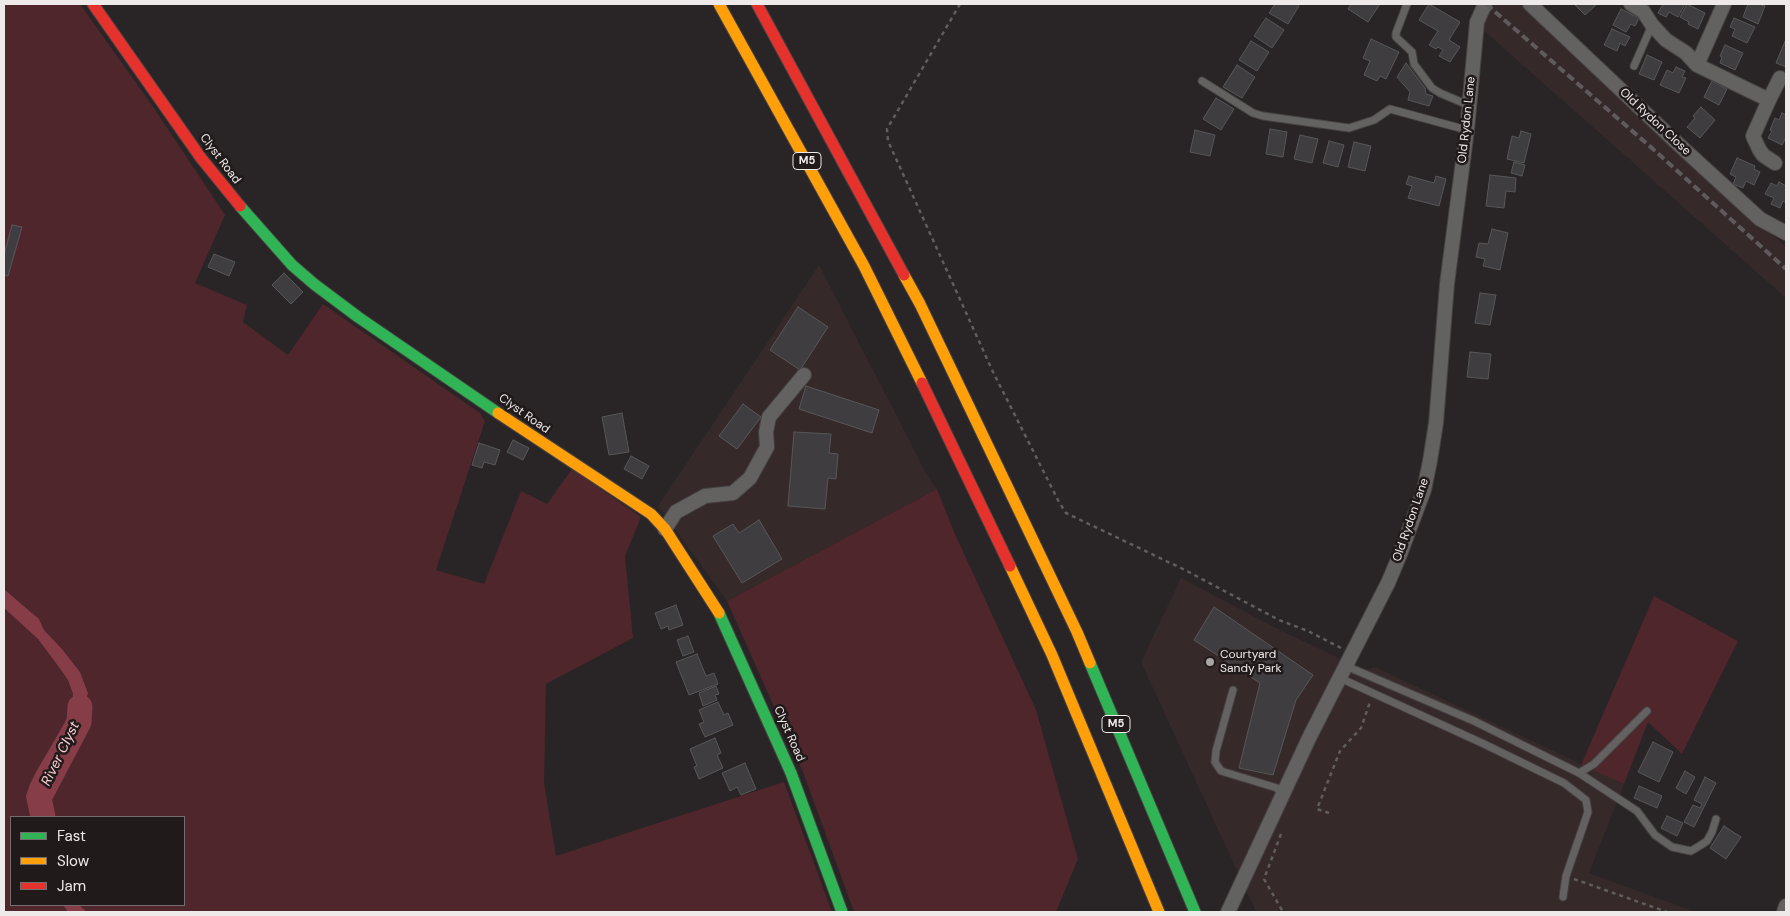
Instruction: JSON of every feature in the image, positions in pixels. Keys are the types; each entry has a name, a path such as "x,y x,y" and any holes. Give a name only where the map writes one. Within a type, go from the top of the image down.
{"main road":[{"name":"Clyst Road","path":"93,4 200,158 244,212 292,265 314,284 366,322 535,439 651,514 665,529 720,615 792,773 842,912"},
{"name":"M5","path":"719,4 892,320 1052,655 1159,912"},
{"name":"M5","path":"757,4 920,304 1077,632 1196,912"}],"street":[{"name":"Old Rydon Lane","path":"1228,912 1399,556 1424,490 1436,423 1446,284 1467,130 1477,22 1485,4"},
{"name":"Old Rydon Close","path":"1530,4 1760,219 1786,233"},
{"path":"1631,4 1644,11 1652,25 1666,40 1686,53 1697,64 1769,100"},
{"path":"1697,64 1724,4"},
{"path":"1775,163 1763,155 1753,136 1780,78"},
{"path":"665,529 676,512 705,496 733,494 750,478 767,447 768,417 804,375"},
{"path":"1784,912 1786,906"}],"lane":[{"path":"1408,4 1396,37 1412,52 1414,64 1432,88 1468,104"},
{"path":"1634,66 1652,25"},
{"path":"1202,81 1253,113 1263,116 1350,128 1374,120 1390,109 1467,130"},
{"path":"1343,672 1474,721 1579,773 1638,811 1655,835 1672,847 1690,851 1701,846 1712,832 1716,819"},
{"path":"1343,672 1564,783 1586,800 1588,812 1566,876 1563,897"},
{"path":"1234,690 1216,751 1215,762 1221,771 1277,788 1282,797"},
{"path":"1579,773 1594,764 1647,711"}],"path":[{"path":"960,4 887,129 888,141 993,372 1059,502 1066,513 1185,570 1279,620 1355,649"},
{"path":"1329,813 1318,810 1340,751 1361,728 1371,700"},
{"path":"1281,834 1264,879 1283,912"},
{"path":"1566,876 1667,912"}],"shaded area":[{"path":"4,4 80,4 154,108 225,215 195,283 247,305 243,322 288,355 323,304 480,413 485,421 436,570 484,584 521,491 547,504 572,469 641,517 625,556 633,638 546,684 544,782 556,856 784,782 832,912 87,912 80,906 185,906 185,816 40,816 36,795 47,768 79,724 88,693 80,672 44,630 39,619 4,589"},
{"path":"1492,4 1523,4 1786,247 1786,298 1482,29"},
{"path":"819,265 926,473 937,489 727,601 658,506"},
{"path":"937,489 955,534 1036,710 1078,859 1056,912 854,912 803,772 727,601"},
{"path":"1181,578 1278,629 1364,670 1375,667 1624,784 1589,873 1695,912 1256,912 1141,662"},
{"path":"4,589 39,619 44,630 80,672 88,693 79,724 47,768 36,795 40,816 31,816 26,796 36,772 71,712 73,694 68,680 38,639 4,608"},
{"path":"1654,596 1738,641 1682,754 1648,722 1624,784 1581,765"},
{"path":"4,608 38,639 68,680 73,694 71,712 30,784 28,807 31,816 10,816 10,906 64,906 68,912 4,912"},
{"path":"64,906 80,906 87,912 68,912"}],"building":[{"path":"1275,4 1296,4 1299,6 1288,24 1269,13"},
{"path":"1351,4 1380,4 1368,22 1348,9"},
{"path":"1429,4 1460,22 1449,40 1460,47 1450,62 1439,56 1443,50 1429,45 1438,31 1419,20"},
{"path":"1574,4 1597,4 1585,15"},
{"path":"1663,4 1685,4 1678,17 1669,12 1666,17 1658,13"},
{"path":"1687,4 1705,13 1698,29 1680,17"},
{"path":"1748,4 1765,6 1758,24 1743,17"},
{"path":"1621,9 1639,18 1635,26 1631,24 1626,32 1613,25"},
{"path":"1266,18 1284,30 1272,48 1254,36"},
{"path":"1734,18 1755,27 1747,43 1732,36 1735,29 1730,27"},
{"path":"1612,29 1630,37 1625,46 1620,43 1617,51 1604,45"},
{"path":"1371,39 1399,52 1386,79 1380,76 1377,81 1364,75 1370,61 1363,58"},
{"path":"1786,39 1786,67 1776,63"},
{"path":"1251,41 1269,52 1257,71 1239,60"},
{"path":"1725,45 1743,53 1735,70 1720,63 1722,57 1720,56"},
{"path":"1647,55 1662,62 1654,80 1639,74"},
{"path":"1406,63 1425,88 1426,94 1433,96 1429,106 1408,100 1410,92 1397,77"},
{"path":"1237,65 1255,77 1242,98 1223,87"},
{"path":"1676,67 1685,71 1682,77 1686,78 1679,93 1660,85 1667,70 1673,73"},
{"path":"1712,81 1727,89 1719,105 1704,97"},
{"path":"1216,98 1234,109 1221,130 1203,119"},
{"path":"1701,107 1715,120 1700,138 1687,127"},
{"path":"1782,113 1786,115 1786,137 1782,145 1768,138 1775,118 1779,120"},
{"path":"1270,129 1287,132 1283,157 1266,154"},
{"path":"1195,130 1215,135 1210,156 1190,152"},
{"path":"1521,131 1531,134 1524,163 1507,159 1512,136 1519,138"},
{"path":"1300,135 1318,139 1312,163 1294,159"},
{"path":"1329,141 1344,145 1338,167 1323,163"},
{"path":"1354,142 1371,146 1365,171 1348,167"},
{"path":"1737,158 1755,166 1754,169 1760,172 1754,185 1746,181 1743,188 1733,184 1736,177 1730,174"},
{"path":"1514,162 1525,165 1522,176 1511,173"},
{"path":"1490,175 1516,178 1515,192 1506,191 1504,208 1486,206"},
{"path":"1409,176 1434,183 1436,176 1446,179 1439,206 1408,198 1412,186 1406,184"},
{"path":"1779,182 1786,186 1786,203 1783,201 1780,208 1771,204 1774,198 1765,194 1771,183 1777,186"},
{"path":"12,225 22,227 8,276 4,275 4,255"},
{"path":"1492,229 1508,233 1500,270 1483,266 1485,259 1476,257 1479,243 1488,244"},
{"path":"214,254 235,262 229,276 208,267"},
{"path":"284,273 303,292 291,304 272,285"},
{"path":"1480,293 1496,295 1490,325 1475,323"},
{"path":"798,307 828,327 800,370 770,350"},
{"path":"1470,352 1491,354 1488,379 1467,377"},
{"path":"806,386 879,410 872,433 799,409"},
{"path":"743,404 761,417 737,449 719,436"},
{"path":"622,413 629,452 609,455 602,417"},
{"path":"794,432 831,434 829,453 838,454 836,479 828,478 825,509 788,506"},
{"path":"513,440 529,448 523,460 507,452"},
{"path":"479,443 500,450 495,465 484,462 482,468 472,465"},
{"path":"631,456 649,466 642,479 624,469"},
{"path":"759,520 782,559 742,583 713,536 733,524 739,533"},
{"path":"676,605 683,625 669,630 668,626 661,629 655,613"},
{"path":"1214,607 1313,675 1296,700 1273,775 1239,768 1260,683 1194,640"},
{"path":"688,636 694,652 683,656 677,640"},
{"path":"697,654 706,676 714,673 718,684 689,695 676,662"},
{"path":"716,686 719,694 715,695 717,700 703,706 699,693"},
{"path":"718,702 724,715 728,713 733,725 705,737 699,724 704,722 699,710"},
{"path":"715,738 721,753 717,755 723,768 699,779 694,767 697,766 690,749"},
{"path":"1653,742 1673,752 1659,782 1638,772"},
{"path":"745,763 756,789 741,795 737,787 730,791 722,773"},
{"path":"1685,771 1695,777 1686,794 1676,788"},
{"path":"1705,777 1716,783 1694,827 1684,822 1693,805 1700,808 1702,804 1694,800"},
{"path":"1639,786 1662,796 1657,808 1634,798"},
{"path":"1667,816 1683,823 1677,836 1661,828"},
{"path":"1724,826 1741,837 1726,859 1710,848"}],"waterway":[{"name":"River Clyst","path":"43,816 39,798 79,722 80,707"}],"railway":[{"path":"1486,4 1653,149 1786,269"}],"traffic: fast":[{"path":"240,206 292,265 314,284 358,317 498,413"},
{"path":"719,613 791,773 842,912"},
{"path":"1090,663 1195,912"}],"traffic: slow":[{"path":"719,4 864,266 922,383"},
{"path":"904,275 920,304 1077,632 1090,663"},
{"path":"498,413 651,514 665,529 719,613"},
{"path":"1010,566 1052,655 1159,912"}],"traffic: jam":[{"path":"93,4 201,158 240,206"},
{"path":"757,4 904,275"},
{"path":"922,383 1010,566"}],"place":[{"name":"Courtyard Sandy Park","path":"1210,662"}]}
